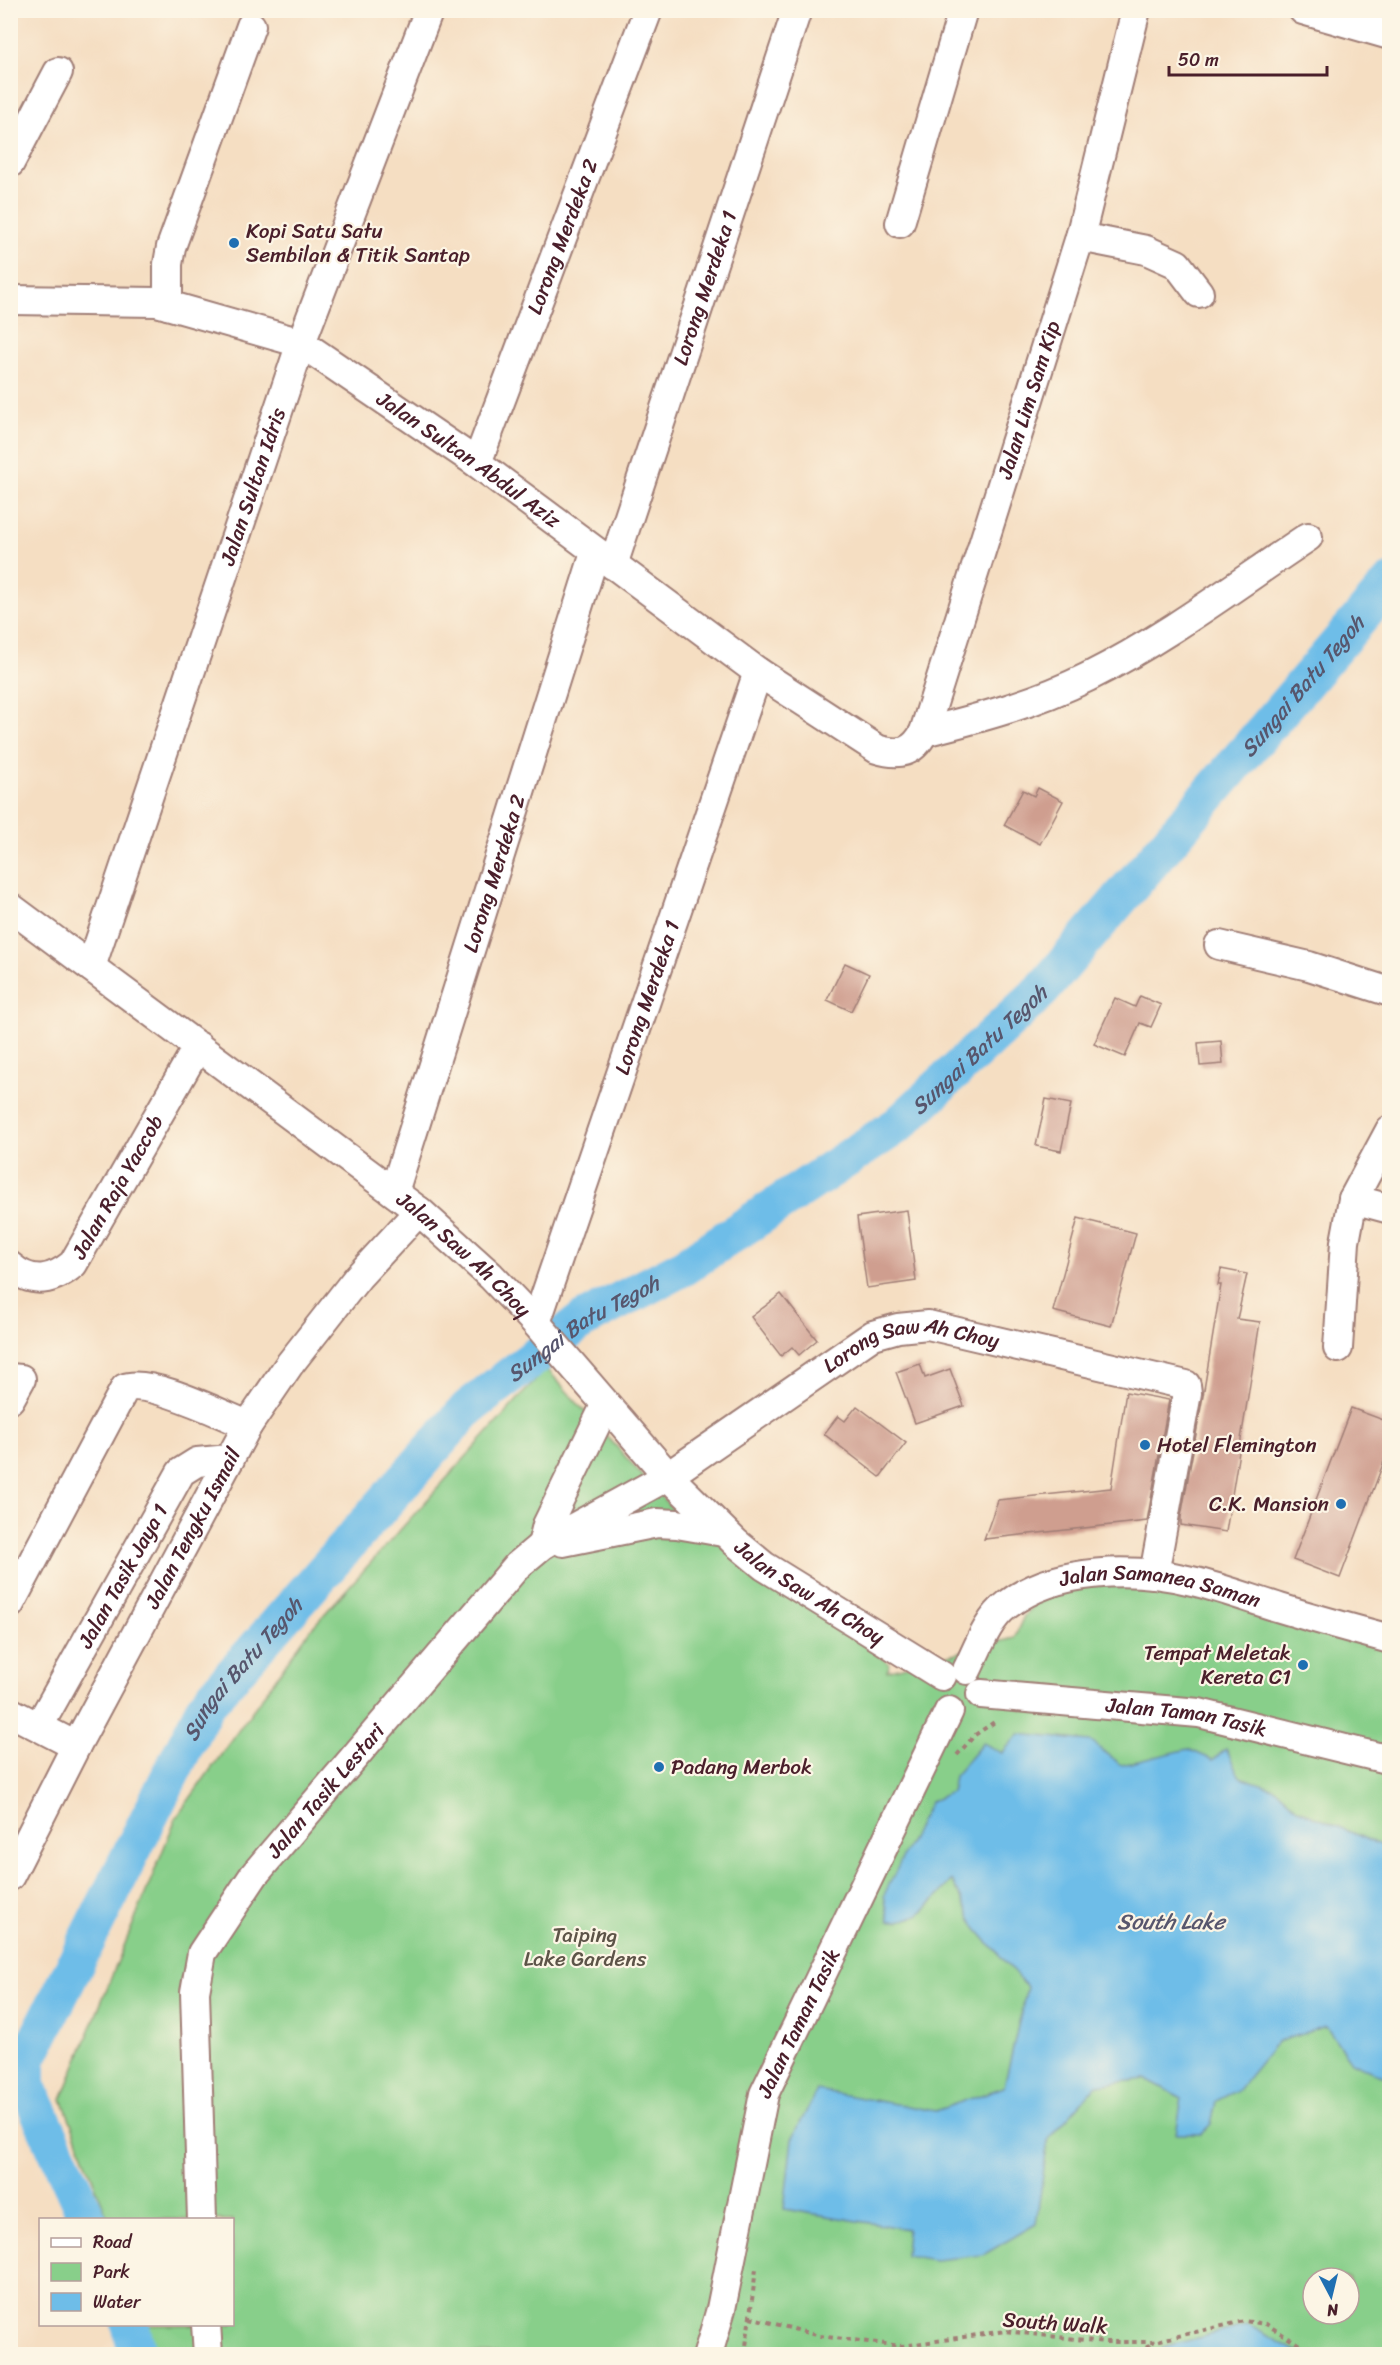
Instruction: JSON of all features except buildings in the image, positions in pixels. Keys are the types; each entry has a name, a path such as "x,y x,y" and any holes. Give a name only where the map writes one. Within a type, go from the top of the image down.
{"street":[{"name":"Jalan Sultan Idris","path":"91,967 302,343 429,10"},
{"name":"Lorong Merdeka 2","path":"477,463 648,10"},
{"name":"Lorong Merdeka 1","path":"604,559 797,10"},
{"path":"900,223 963,10"},
{"name":"Jalan Lim Sam Kip","path":"877,749 892,754 907,752 918,743 924,732 1080,237 1136,10"},
{"path":"1303,10 1376,25"},
{"path":"168,305 168,264 171,247 251,26"},
{"path":"10,163 58,72"},
{"path":"1080,237 1146,250 1177,264 1199,293"},
{"name":"Jalan Sultan Abdul Aziz","path":"10,300 158,302 302,343 477,463 758,672 877,749"},
{"path":"924,732 994,715 1087,678 1157,639 1308,537"},
{"name":"Lorong Merdeka 2","path":"394,1192 604,559"},
{"name":"Lorong Merdeka 1","path":"540,1328 758,672"},
{"name":"Jalan Saw Ah Choy","path":"10,906 419,1211 491,1276 540,1328 605,1406 668,1476 723,1532 764,1566 963,1680"},
{"path":"1219,945 1299,963 1389,992"},
{"name":"Jalan Raja Yaccob","path":"10,1266 22,1276 41,1281 60,1275 73,1264 198,1046"},
{"path":"1338,1348 1345,1242 1353,1199 1389,1130"},
{"path":"1353,1199 1389,1209"},
{"name":"Jalan Tengku Ismail","path":"10,1876 76,1746 248,1425 289,1365 351,1286 419,1211"},
{"name":"Lorong Saw Ah Choy","path":"668,1476 873,1335 898,1328 928,1324 1186,1385 1187,1393 1154,1574"},
{"path":"10,1604 125,1388 132,1385 150,1387 248,1425"},
{"path":"605,1406 547,1525 542,1545 657,1523 678,1524 723,1532"},
{"name":"Jalan Tasik Jaya 1","path":"39,1726 181,1472 196,1462 230,1460"},
{"name":"Jalan Tasik Lestari","path":"202,2218 195,1992 202,1953 254,1875 517,1566 542,1545 668,1476"},
{"name":"Jalan Samanea Saman","path":"963,1680 988,1627 1006,1605 1037,1588 1077,1577 1154,1574 1192,1581 1389,1639"},
{"name":"Jalan Taman Tasik","path":"708,2355 721,2309 765,2094 949,1711 939,1702 936,1688 963,1680 1199,1713 1389,1760"},
{"path":"10,1712 76,1746"},
{"path":"206,2326 208,2355"}],"path":[{"path":"951,1763 975,1735 994,1721 1005,1719"},
{"path":"745,2355 757,2264"},
{"name":"South Walk","path":"750,2317 819,2336 902,2346 1005,2331 1104,2342 1152,2342 1183,2337 1244,2321 1266,2324 1314,2355"},
{"path":"1140,2355 1152,2342"}],"green space":[{"name":"Taiping Lake Gardens","path":"546,1368 675,1512 890,1664 887,1671 1014,1638 1024,1616 1038,1599 1065,1587 1146,1578 1389,1646 1389,2354 154,2354 148,2326 234,2326 234,2218 108,2218 62,2099 176,1818 310,1630"}],"water":[{"name":"South Lake","path":"1019,1734 1090,1741 1122,1765 1188,1749 1213,1760 1226,1749 1240,1777 1276,1789 1298,1809 1389,1849 1389,2079 1351,2062 1326,2026 1277,2042 1238,2090 1216,2101 1211,2124 1201,2134 1176,2134 1182,2098 1146,2079 1097,2085 1048,2140 1036,2224 983,2255 934,2260 905,2255 907,2229 784,2209 792,2139 817,2090 935,2111 1004,2087 1027,1987 976,1928 952,1880 918,1915 901,1920 889,1921 884,1895 930,1802 951,1792 954,1776 983,1743 1002,1753"},
{"path":"1248,2325 1301,2354 1157,2354 1163,2347"}],"waterway":[{"name":"Sungai Batu Tegoh","path":"87,2218 27,2085 27,2060 205,1706 468,1408 583,1320 682,1268 898,1125 1042,990 1390,583"},
{"name":"Sungai Batu Tegoh","path":"131,2326 138,2354"}],"place":[{"name":"Kopi Satu Satu Sembilan & Titik Santap","path":"234,243"},
{"name":"Hotel Flemington","path":"1145,1445"},
{"name":"C.K. Mansion","path":"1341,1504"},
{"name":"Tempat Meletak Kereta C1","path":"1303,1665"},
{"name":"Padang Merbok","path":"659,1767"}]}
